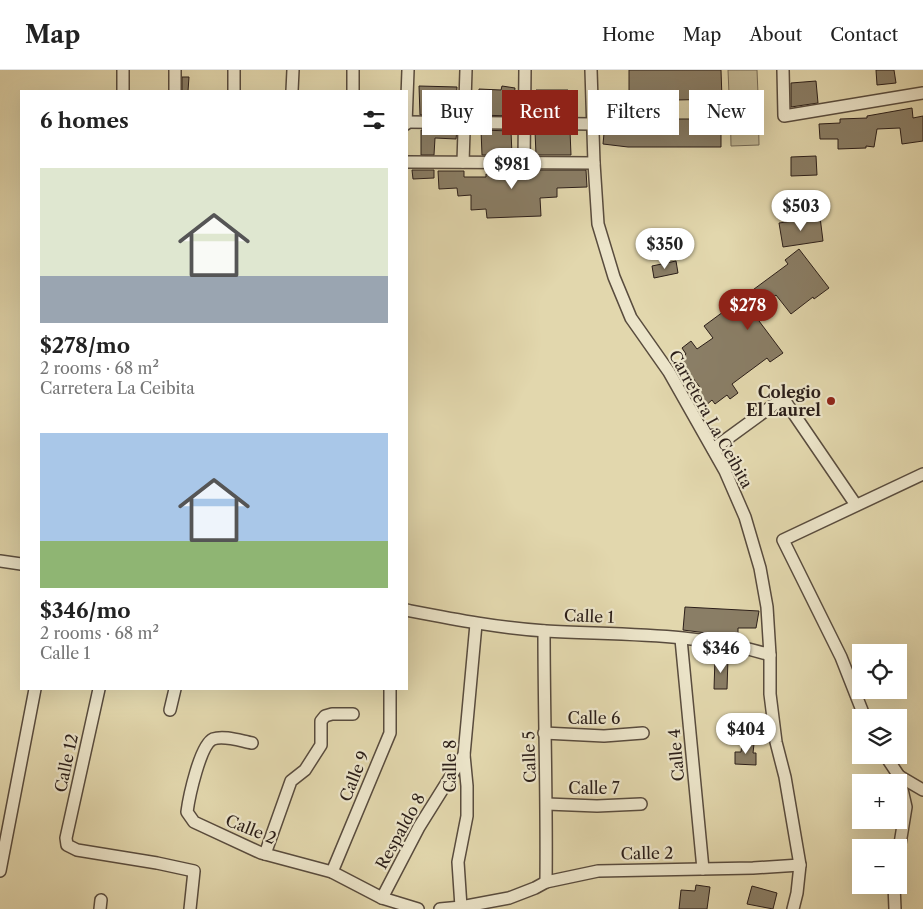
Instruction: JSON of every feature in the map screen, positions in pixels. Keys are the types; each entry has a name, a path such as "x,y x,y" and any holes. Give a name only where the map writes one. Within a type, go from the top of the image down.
{"street":[{"path":"123,70 123,90"},
{"path":"175,70 175,90"},
{"path":"234,70 234,90"},
{"path":"292,90 293,70"},
{"path":"353,70 353,90"},
{"path":"407,90 408,70"},
{"path":"465,90 466,70"},
{"path":"526,70 526,90"},
{"name":"Carretera La Ceibita","path":"591,70 591,90"},
{"path":"783,70 784,116 923,93"},
{"path":"408,123 422,123"},
{"path":"463,162 464,135"},
{"path":"524,161 525,135"},
{"name":"Carretera La Ceibita","path":"593,135 598,224 614,277 631,318 669,372 725,471 745,518 754,548 767,607 770,694 776,742 785,777 800,865 798,893 793,909"},
{"path":"408,162 524,161 594,163"},
{"path":"712,449 783,398 856,505"},
{"path":"861,709 841,657 783,540 923,474"},
{"path":"0,561 20,564"},
{"name":"Calle 1","path":"408,610 476,624 544,630 644,634 738,645 770,655"},
{"name":"Calle 8","path":"461,907 458,862 467,816 464,755 476,624"},
{"name":"Calle 5","path":"544,630 544,733 547,804 546,882"},
{"name":"Calle 4","path":"681,638 703,869"},
{"path":"0,870 35,690"},
{"name":"Calle 12","path":"99,690 66,838 67,845 77,850 194,871 190,909"},
{"path":"170,710 175,690"},
{"name":"Calle 9","path":"332,872 390,733 390,690"},
{"path":"265,854 291,781 305,770 321,745 321,721 325,716 332,714 353,714"},
{"name":"Calle 6","path":"544,733 604,736 643,733"},
{"name":"Calle 2","path":"252,743 225,738 215,738 209,742 194,779 187,812 194,822 265,854 332,872 382,898 418,909"},
{"name":"Respaldo 8","path":"382,898 418,827 464,755"},
{"path":"907,781 923,790"},
{"name":"Calle 7","path":"547,804 597,806 641,804"},
{"name":"Calle 2","path":"440,909 508,898 546,882 598,871 800,865"},
{"path":"894,894 894,909"}],"shaded area":[{"path":"728,70 757,70 758,90 729,90"},
{"path":"731,135 759,135 759,145 731,146"}],"building":[{"path":"629,70 721,70 722,90 689,90 689,100 679,100 679,90 629,90"},
{"path":"876,70 894,70 896,83 877,85"},
{"path":"182,77 189,77 188,90 182,90"},
{"path":"816,81 818,103 791,107 791,83"},
{"path":"419,86 457,87 457,90 422,90 422,115 420,115"},
{"path":"502,86 515,88 515,90 502,90 502,116 492,115 492,90 479,89 501,90"},
{"path":"912,108 913,118 923,116 923,141 902,144 900,128 877,129 874,147 838,149 838,139 820,139 819,124 840,123 840,119 867,118 867,116"},
{"path":"679,119 689,119 689,135 721,135 721,147 628,147 603,144 604,135 679,135"},
{"path":"421,130 422,135 456,135 456,139 435,138 434,155 421,155"},
{"path":"492,130 502,131 502,135 511,135 512,155 482,155 481,135 492,135"},
{"path":"535,135 570,135 571,155 536,155"},
{"path":"816,156 817,175 791,176 791,157"},
{"path":"412,170 434,170 434,178 413,179"},
{"path":"515,170 586,170 587,187 557,188 557,197 540,198 541,216 487,218 486,209 471,210 471,195 458,196 457,188 439,189 438,171 464,171 464,177 486,177 486,174 515,173"},
{"path":"820,217 823,241 783,247 779,223"},
{"path":"799,249 829,288 814,299 813,297 791,314 776,295 753,313 783,353 770,362 767,358 732,384 738,393 730,399 727,395 715,404 712,400 704,407 695,395 702,390 679,360 686,354 682,348 691,341 697,349 713,338 704,326 788,264 785,260"},
{"path":"676,261 678,273 654,278 652,266"},
{"path":"685,607 759,611 756,628 738,628 738,637 683,630"},
{"path":"715,658 728,658 727,689 714,689"},
{"path":"742,743 754,744 753,753 756,753 756,765 735,764 735,752 741,752"},
{"path":"696,885 710,887 707,909 679,909 681,890 695,891"},
{"path":"752,886 777,893 773,909 747,904"}],"place":[{"name":"Colegio El Laurel","path":"831,401"}]}
